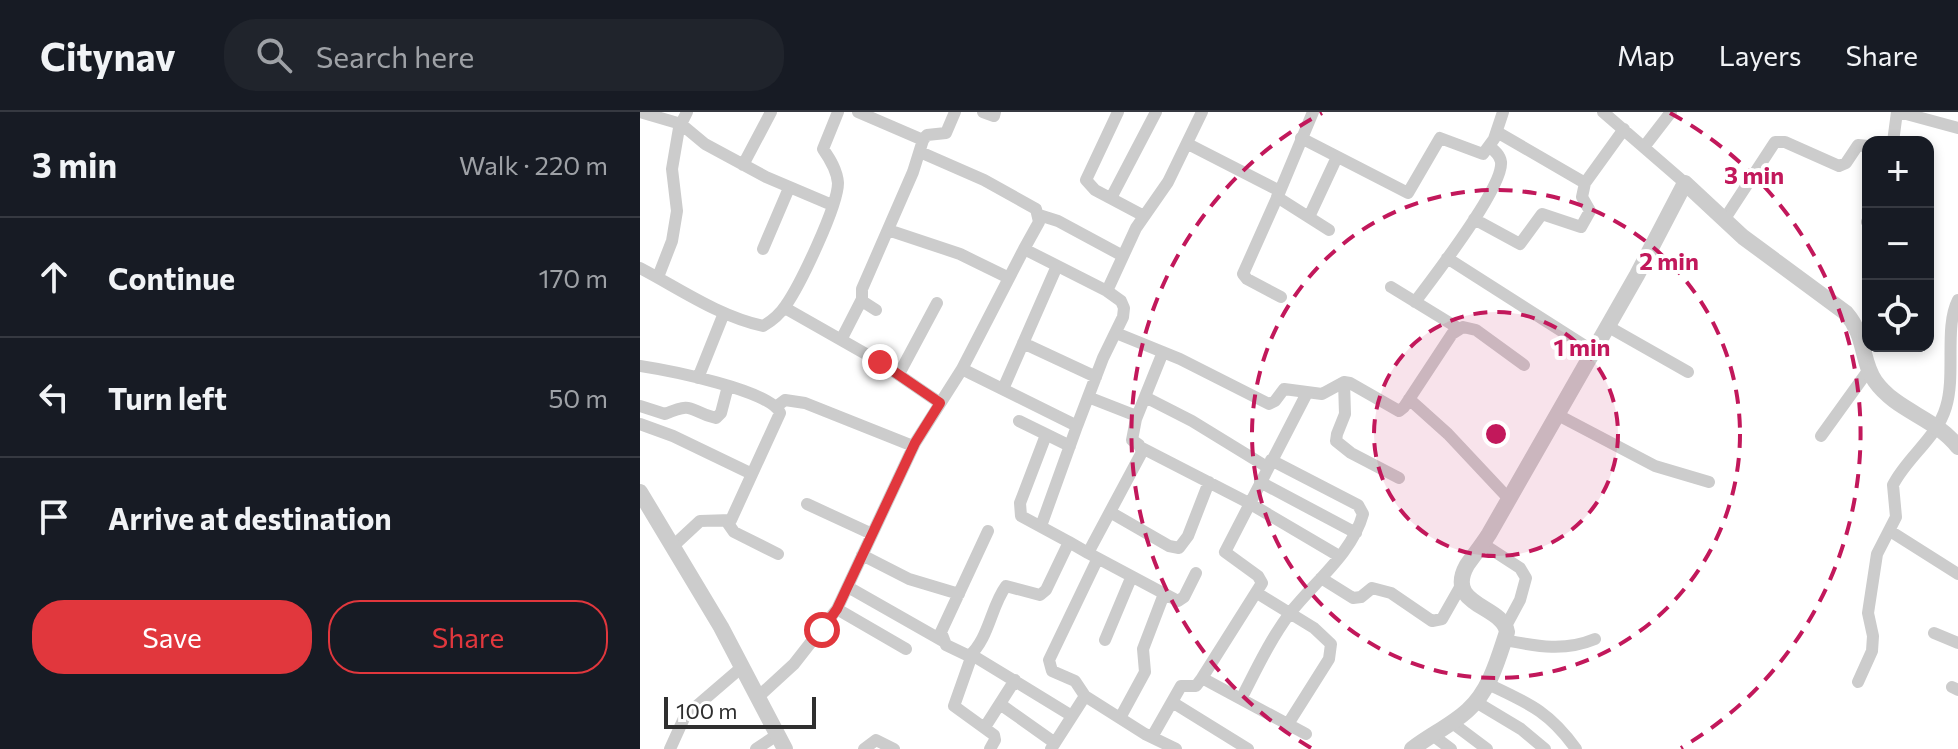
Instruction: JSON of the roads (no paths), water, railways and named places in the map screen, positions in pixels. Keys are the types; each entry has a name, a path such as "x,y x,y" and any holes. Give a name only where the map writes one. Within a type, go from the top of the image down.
{"street":[{"path":"640,112 684,118 705,144 789,188 832,205"},
{"path":"743,165 771,112"},
{"path":"640,268 724,313 763,326 785,308 832,205 838,183 832,162 823,149 838,112"},
{"path":"858,112 880,116 922,146 1029,203 1039,215 1058,221 1123,256"},
{"path":"841,340 862,299 862,289 927,135 946,133 955,112"},
{"path":"983,112 994,116 995,112"},
{"path":"1118,112 1086,180 1095,190 1144,216"},
{"path":"1111,198 1156,112"},
{"path":"1107,291 1144,216 1168,182 1202,112"},
{"path":"1281,297 1243,274 1313,112"},
{"path":"1301,138 1408,193 1440,138 1480,155 1490,147 1503,112"},
{"path":"1603,112 1724,220 1846,313 1856,324 1870,368 1884,392 1937,426 1958,447"},
{"path":"1644,147 1671,112"},
{"path":"1894,136 1898,112 1958,128"},
{"path":"658,277 669,252 675,226 677,196 672,169 684,118"},
{"path":"1575,205 1624,129"},
{"path":"1497,132 1584,188"},
{"path":"1724,220 1775,142 1785,142 1839,166 1846,163 1858,145 1862,145"},
{"path":"1188,144 1278,194 1329,230"},
{"path":"1415,302 1474,219 1500,170 1500,158 1490,147"},
{"path":"1309,217 1337,157"},
{"path":"1321,578 1353,598 1361,597 1372,588 1384,589 1432,621 1442,619 1463,582 1467,566 1509,499 1685,183"},
{"path":"763,249 789,188"},
{"path":"1474,219 1512,243 1520,244 1542,214 1581,227 1590,211 1584,201 1584,188"},
{"path":"758,697 794,664 837,609 913,446 962,369 1035,231 1039,215"},
{"path":"888,230 960,254 1009,278"},
{"path":"1024,249 1107,291 1121,301 1124,308 1041,526"},
{"path":"1447,258 1593,351"},
{"path":"1003,389 1057,266"},
{"path":"1391,287 1458,328 1476,330 1524,365"},
{"path":"862,299 866,306 876,310"},
{"path":"1858,682 1873,644 1868,613 1877,554 1896,517 1895,480 1937,426 1950,394 1955,341 1953,312 1958,300"},
{"path":"899,374 937,303"},
{"path":"785,308 899,374 940,403"},
{"path":"698,378 724,313"},
{"path":"1607,326 1688,372"},
{"path":"1344,382 1399,411 1458,328"},
{"path":"1116,333 1163,352 1265,403 1275,401 1284,389 1329,393 1344,382"},
{"path":"1023,343 1096,377"},
{"path":"1163,352 1136,419 1132,440 1339,556"},
{"path":"640,366 728,386 777,406"},
{"path":"1821,436 1870,368"},
{"path":"962,369 1077,426"},
{"path":"1344,382 1345,414 1336,441 1351,453 1399,478"},
{"path":"640,406 665,414 685,407 716,418 721,413 728,386"},
{"path":"1152,737 1181,686 1196,686 1257,593 1262,580 1225,552 1307,393"},
{"path":"1088,397 1130,412 1136,419"},
{"path":"1145,397 1269,464 1358,505 1363,514 1356,533 1274,636 1241,699"},
{"path":"1409,399 1448,434 1509,499"},
{"path":"777,406 785,400 805,403 913,446"},
{"path":"672,547 700,521 727,522 733,517 779,417 777,406"},
{"path":"1556,414 1655,466 1709,482"},
{"path":"1019,421 1070,446"},
{"path":"640,424 664,431 752,474"},
{"path":"1046,435 1020,503 1021,516 1131,578 1181,600 1196,573"},
{"path":"1142,448 1110,512 1049,660 1052,671 1075,681 1085,696 1171,748"},
{"path":"1110,512 1169,546 1179,548 1188,536 1209,482"},
{"path":"1260,482 1356,533"},
{"path":"640,492 742,667 781,742 756,749"},
{"path":"807,504 872,534"},
{"path":"727,522 734,532 778,554"},
{"path":"943,641 942,629 988,531"},
{"path":"1890,531 1958,574"},
{"path":"990,749 995,737 954,706 972,655 1003,589 1011,585 1035,595 1043,593 1069,542"},
{"path":"1413,749 1476,702 1488,684 1520,600 1526,578 1520,568 1483,544"},
{"path":"862,555 909,579 959,594"},
{"path":"1105,640 1131,578"},
{"path":"1463,582 1464,592 1470,600 1501,619 1505,633"},
{"path":"848,587 962,654 972,655 1072,716"},
{"path":"1257,593 1324,636 1332,648 1329,659 1288,724"},
{"path":"1120,718 1145,672 1143,649 1164,594"},
{"path":"837,609 906,649"},
{"path":"1505,633 1557,648 1581,645 1595,639"},
{"path":"1934,633 1958,643"},
{"path":"670,749 685,716 742,667"},
{"path":"1202,678 1306,734"},
{"path":"985,727 1015,680"},
{"path":"1488,684 1542,711 1560,727 1576,749"},
{"path":"1000,704 1053,746 1085,696"},
{"path":"1172,702 1248,749"},
{"path":"1476,702 1521,729 1545,749"},
{"path":"1451,722 1487,749"},
{"path":"1431,734 1451,749"},
{"path":"864,749 876,740 894,749"}]}
